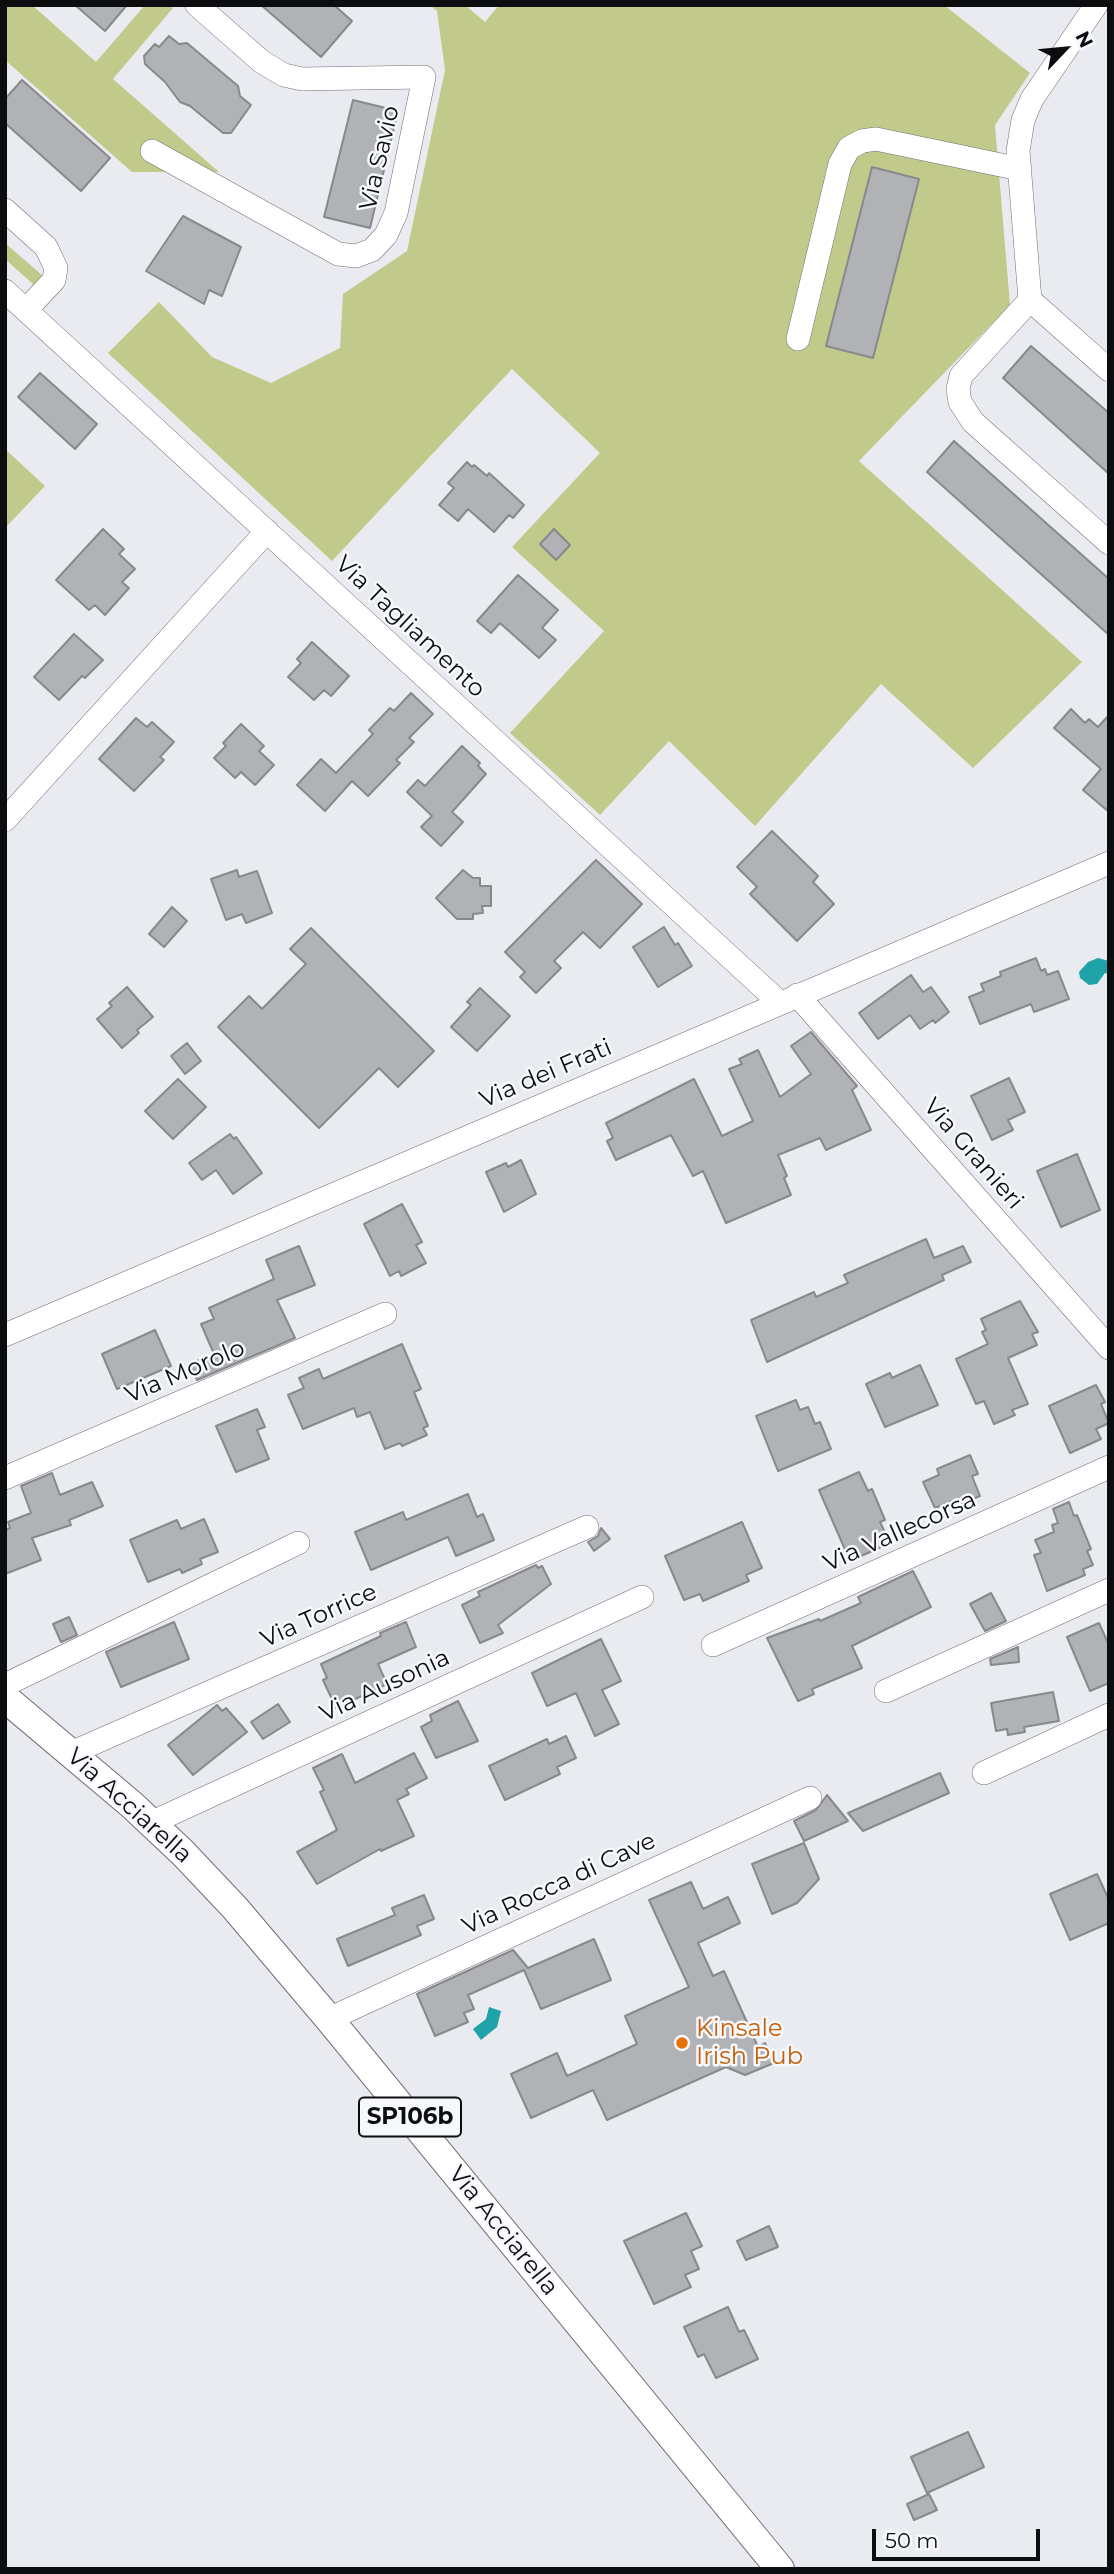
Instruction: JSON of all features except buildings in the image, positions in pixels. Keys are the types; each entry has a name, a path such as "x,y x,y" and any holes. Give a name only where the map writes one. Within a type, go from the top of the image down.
{"main road":[{"name":"Via Acciarella","path":"5,1698 151,1823 218,1890 329,2019 780,2569"}],"street":[{"name":"Via Savio","path":"152,150 338,254 356,256 372,250 386,235 396,214 425,77 303,79 284,75 262,62 197,5"},
{"path":"1096,5 1036,91 1027,109 1019,142 1030,300 1109,370"},
{"path":"798,339 839,163 849,148 862,141 876,139 1020,169"},
{"path":"5,210 46,247 56,268 54,280 26,310"},
{"name":"Via Tagliamento","path":"5,291 267,531 789,999"},
{"path":"1030,300 961,376 958,389 960,402 973,422 1109,542"},
{"path":"5,820 267,531"},
{"name":"Via dei Frati","path":"5,1335 1109,863"},
{"name":"Via Granieri","path":"789,999 1109,1348"},
{"name":"Via Morolo","path":"5,1478 385,1314"},
{"name":"Via Vallecorsa","path":"713,1645 1109,1467"},
{"name":"Via Torrice","path":"71,1753 587,1527"},
{"path":"5,1685 298,1543"},
{"path":"887,1691 1109,1590"},
{"name":"Via Ausonia","path":"151,1823 642,1597"},
{"path":"984,1773 1109,1715"},
{"name":"Via Rocca di Cave","path":"329,2019 810,1798"}],"green space":[{"path":"5,5 32,5 96,62 145,5 169,5 173,8 113,79 219,172 132,172 5,60"},
{"path":"430,5 465,5 485,22 499,5 944,5 1030,73 995,125 1010,305 859,461 1082,662 973,768 881,684 755,826 669,741 600,815 510,733 604,631 512,547 600,453 512,369 332,561 108,353 159,302 212,357 271,383 340,348 343,294 407,251 445,70 437,11"},
{"path":"5,243 42,275 34,285 5,259"},
{"path":"5,449 45,486 5,528"}],"water":[{"path":"1098,958 1109,961 1109,974 1105,973 1097,984 1089,985 1080,978 1079,972 1088,962"},
{"path":"489,2007 501,2011 497,2027 481,2040 473,2029 486,2019"}],"place":[{"name":"Kinsale Irish Pub","path":"682,2043"}]}
